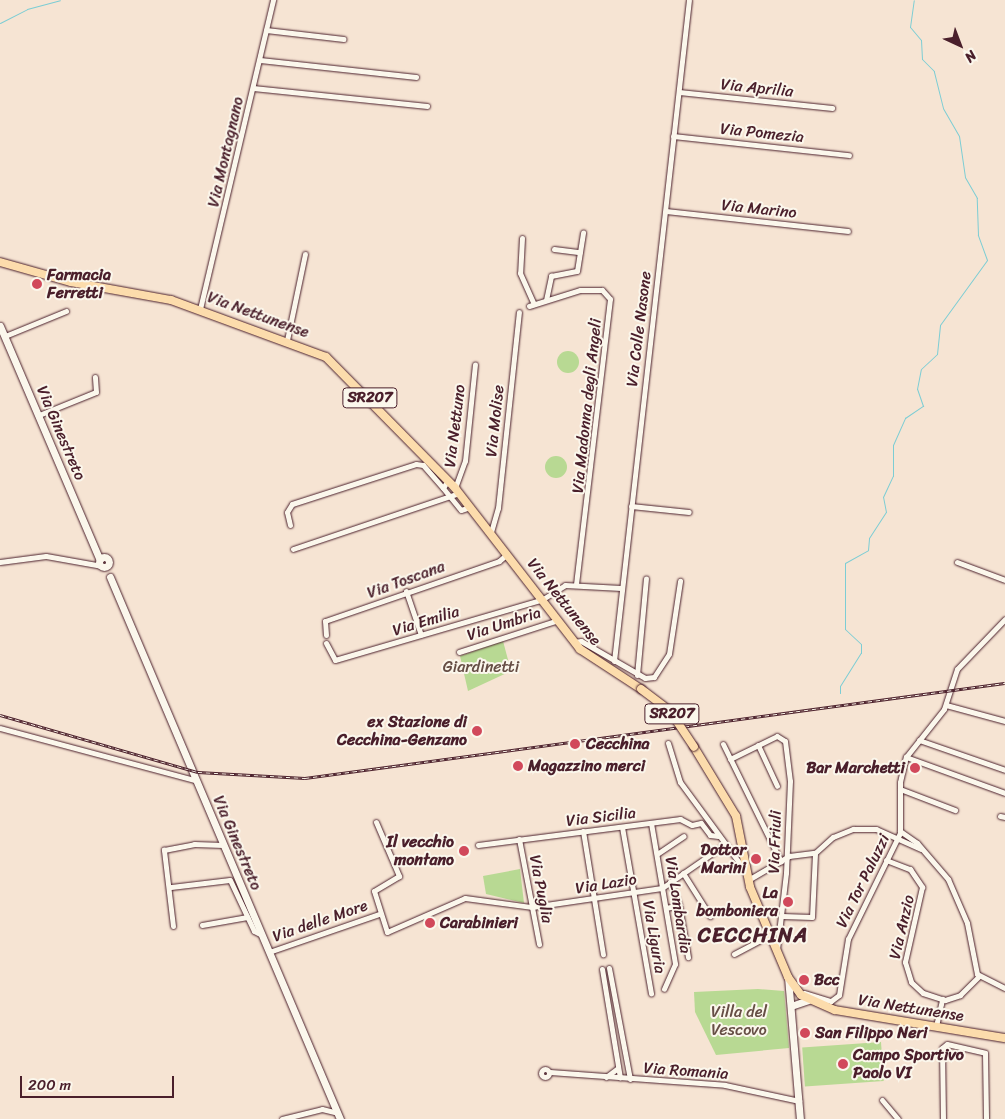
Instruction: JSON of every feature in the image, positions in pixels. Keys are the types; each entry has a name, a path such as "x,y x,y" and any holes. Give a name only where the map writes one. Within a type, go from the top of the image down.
{"main road":[{"name":"Via Nettunense","path":"0,262 200,309 318,352 339,368 448,480 491,532 574,642 594,661 641,689 670,711 736,816 747,876 788,977 799,992 808,1000 838,1010 1005,1038"}],"street":[{"name":"Via Montagnano","path":"200,309 273,0"},
{"name":"Via Colle Nasone","path":"614,661 689,0"},
{"path":"266,30 343,39"},
{"path":"260,60 416,77"},
{"path":"253,88 427,106"},
{"name":"Via Aprilia","path":"679,92 832,108"},
{"name":"Via Pomezia","path":"674,136 849,155"},
{"name":"Via Marino","path":"666,211 848,231"},
{"path":"546,300 550,277 576,273 583,232"},
{"name":"Via Madonna degli Angeli","path":"522,238 520,273 531,305 546,300 601,289 610,302 576,584"},
{"path":"554,250 580,252"},
{"path":"287,340 305,254"},
{"path":"4,336 66,311"},
{"name":"Via Molise","path":"491,532 498,508 518,312"},
{"name":"Via Ginestreto","path":"0,326 97,552 104,563 194,780 339,1116"},
{"name":"Via Nettuno","path":"457,491 464,461 475,364"},
{"path":"38,416 97,391 95,377"},
{"path":"290,525 287,512 292,504 416,464 423,466 461,510 470,507"},
{"path":"443,488 448,480"},
{"path":"293,549 452,498 457,491"},
{"path":"631,506 689,512"},
{"name":"Via Toscana","path":"326,635 325,621 406,591 499,561 507,554"},
{"path":"0,562 46,556 104,563"},
{"path":"956,562 1005,580"},
{"path":"637,675 646,578"},
{"path":"574,642 581,641 637,675 649,679 659,673 669,652 680,581"},
{"path":"543,599 558,588 576,584 621,588"},
{"path":"406,591 421,635"},
{"name":"Via Emilia","path":"326,642 335,660 543,599"},
{"name":"Via Tor Paluzzi","path":"799,992 831,1001 840,993 848,939 900,831 900,789 906,757 946,705 955,672 1005,619"},
{"name":"Via Umbria","path":"459,652 558,620"},
{"path":"946,705 1005,721"},
{"path":"0,728 194,780"},
{"name":"Via Friuli","path":"758,745 782,736 789,765 786,857 782,916 777,950"},
{"path":"919,740 1005,770"},
{"path":"668,743 677,776 747,876 780,862 786,857 816,853 833,837 854,829 876,829 925,852"},
{"path":"723,744 780,862"},
{"path":"730,759 758,745 778,786"},
{"path":"906,757 1005,793"},
{"path":"900,789 955,810"},
{"name":"Via Sicilia","path":"478,845 684,819 692,825 701,823 710,835 718,836"},
{"name":"Via delle More","path":"376,822 399,876 374,890 379,914 388,932 458,900 479,897"},
{"name":"Via Lombardia","path":"651,823 675,967 664,989"},
{"name":"Via Liguria","path":"622,827 651,993"},
{"path":"583,831 603,954"},
{"path":"900,831 925,852 942,870 957,898 979,976 1005,988"},
{"path":"657,854 684,836"},
{"name":"Via Puglia","path":"519,839 539,944"},
{"path":"174,926 164,850 194,844 223,845"},
{"name":"Via Lazio","path":"479,897 532,907 662,888 724,845"},
{"path":"776,854 786,850"},
{"path":"782,916 812,917 816,853"},
{"name":"Via Anzio","path":"886,860 912,870 923,889 906,959 906,975 920,991 942,999"},
{"path":"683,873 710,916"},
{"path":"171,887 230,880 247,916 262,935"},
{"path":"670,882 679,905 688,957"},
{"path":"666,908 679,905"},
{"name":"Via delle More","path":"269,952 379,914"},
{"path":"202,925 247,916"},
{"path":"734,954 770,935"},
{"path":"609,968 630,1079"},
{"path":"602,969 620,1078"},
{"path":"936,1026 942,999 960,995 979,976"},
{"path":"788,977 800,1119"},
{"path":"791,1006 808,1000"},
{"path":"943,1119 942,1048 946,1044 986,1053 986,1119"},
{"path":"606,1077 618,1068"},
{"name":"Via Romania","path":"550,1072 725,1085 799,1101"},
{"path":"882,1100 898,1119"},
{"path":"282,1119 322,1108 339,1116"}],"green space":[{"path":"568,351 576,354 579,362 576,370 568,373 560,370 557,362 560,354"},
{"path":"556,456 564,459 567,467 564,475 556,478 548,475 545,467 548,459"},
{"name":"Giardinetti","path":"503,641 511,671 468,691 460,656"},
{"path":"520,869 524,903 486,894 483,876"},
{"name":"Villa del Vescovo","path":"758,989 784,991 789,1048 716,1055 695,1012 694,992"},
{"name":"Campo Sportivo Paolo VI","path":"881,1042 884,1081 805,1086 802,1048"}],"waterway":[{"path":"0,23 27,9 60,0"},
{"path":"840,693 840,686 861,653 861,644 845,629 845,563 868,550 869,538 886,512 883,497 893,476 893,445 905,418 923,406 917,389 921,369 937,354 940,325 987,260 978,235 977,198 965,177 959,136 943,108 934,71 922,59 921,40 910,27 914,0"}],"railway":[{"path":"0,715 198,772 305,778 1005,683"}],"place":[{"name":"Farmacia Ferretti","path":"37,284"},
{"name":"ex Stazione di Cecchina-Genzano","path":"477,731"},
{"name":"Cecchina","path":"575,744"},
{"name":"Magazzino merci","path":"518,766"},
{"name":"Bar Marchetti","path":"915,768"},
{"name":"Il vecchio montano","path":"464,851"},
{"name":"Dottor Marini","path":"756,859"},
{"name":"La bomboniera","path":"788,902"},
{"name":"Carabinieri","path":"430,923"},
{"name":"Bcc","path":"804,980"},
{"name":"San Filippo Neri","path":"805,1033"},
{"name":"Campo Sportivo Paolo VI","path":"843,1064"}],"district":[{"name":"CECCHINA","path":"753,935"}]}
